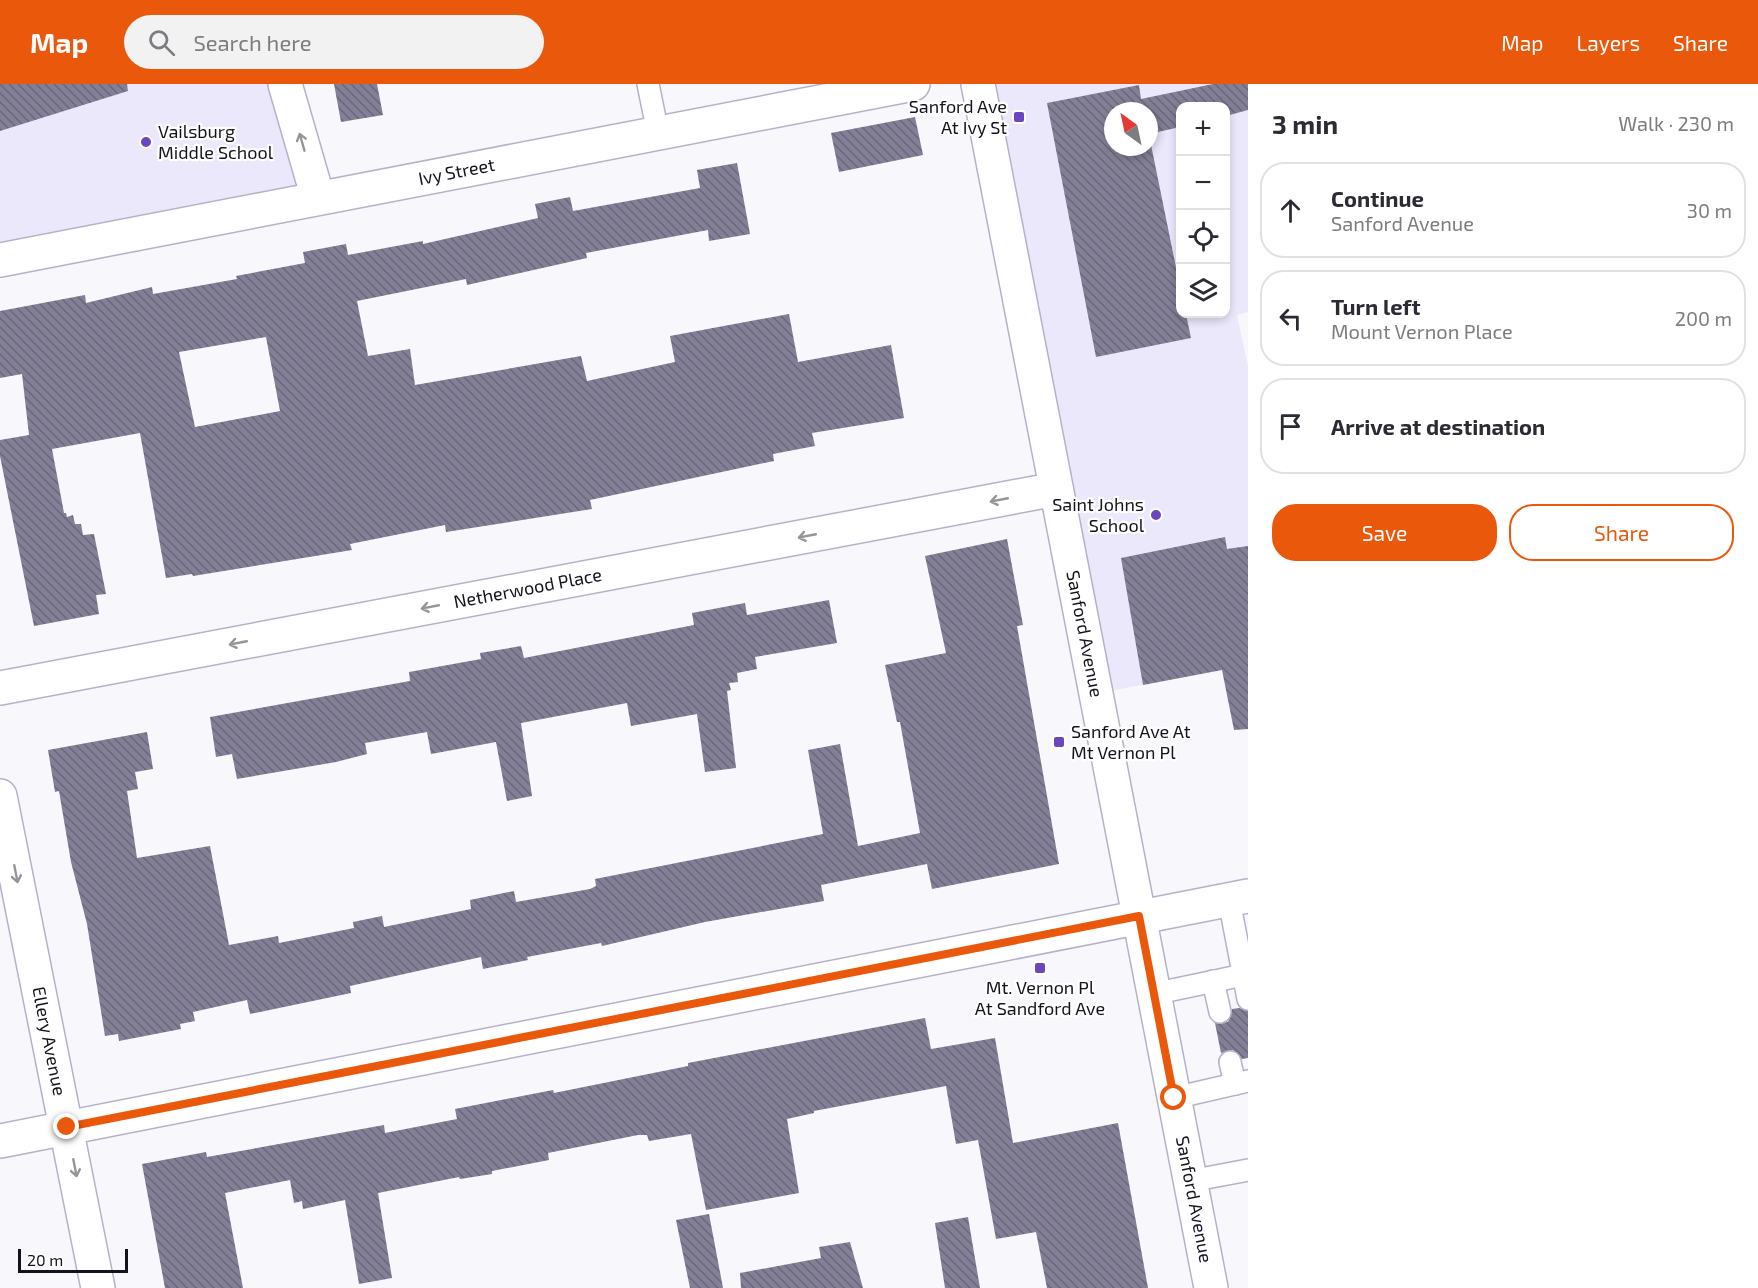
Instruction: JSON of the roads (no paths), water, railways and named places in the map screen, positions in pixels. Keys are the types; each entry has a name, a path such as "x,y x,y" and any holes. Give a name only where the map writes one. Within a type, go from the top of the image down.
{"street":[{"path":"285,84 318,198"},
{"name":"Ivy Street","path":"0,260 913,84"},
{"name":"Sanford Avenue","path":"978,84 1211,1288"},
{"name":"Netherwood Place","path":"0,688 1056,489"},
{"name":"Ellery Avenue","path":"0,796 98,1288"},
{"path":"0,1141 1239,898"}],"lane":[{"path":"648,84 658,133"},
{"path":"1239,898 1248,999"},
{"path":"1153,994 1246,975"},
{"path":"1213,981 1220,1012"},
{"path":"1174,1098 1242,1083 1230,1062"},
{"path":"1190,1180 1248,1170"}],"place":[{"name":"Sanford Ave At Ivy St","path":"1019,117"},
{"name":"Vailsburg Middle School","path":"146,142"},
{"name":"Saint Johns School","path":"1156,515"},
{"name":"Sanford Ave At Mt Vernon Pl","path":"1059,742"},
{"name":"Mt. Vernon Pl At Sandford Ave","path":"1040,968"}]}
